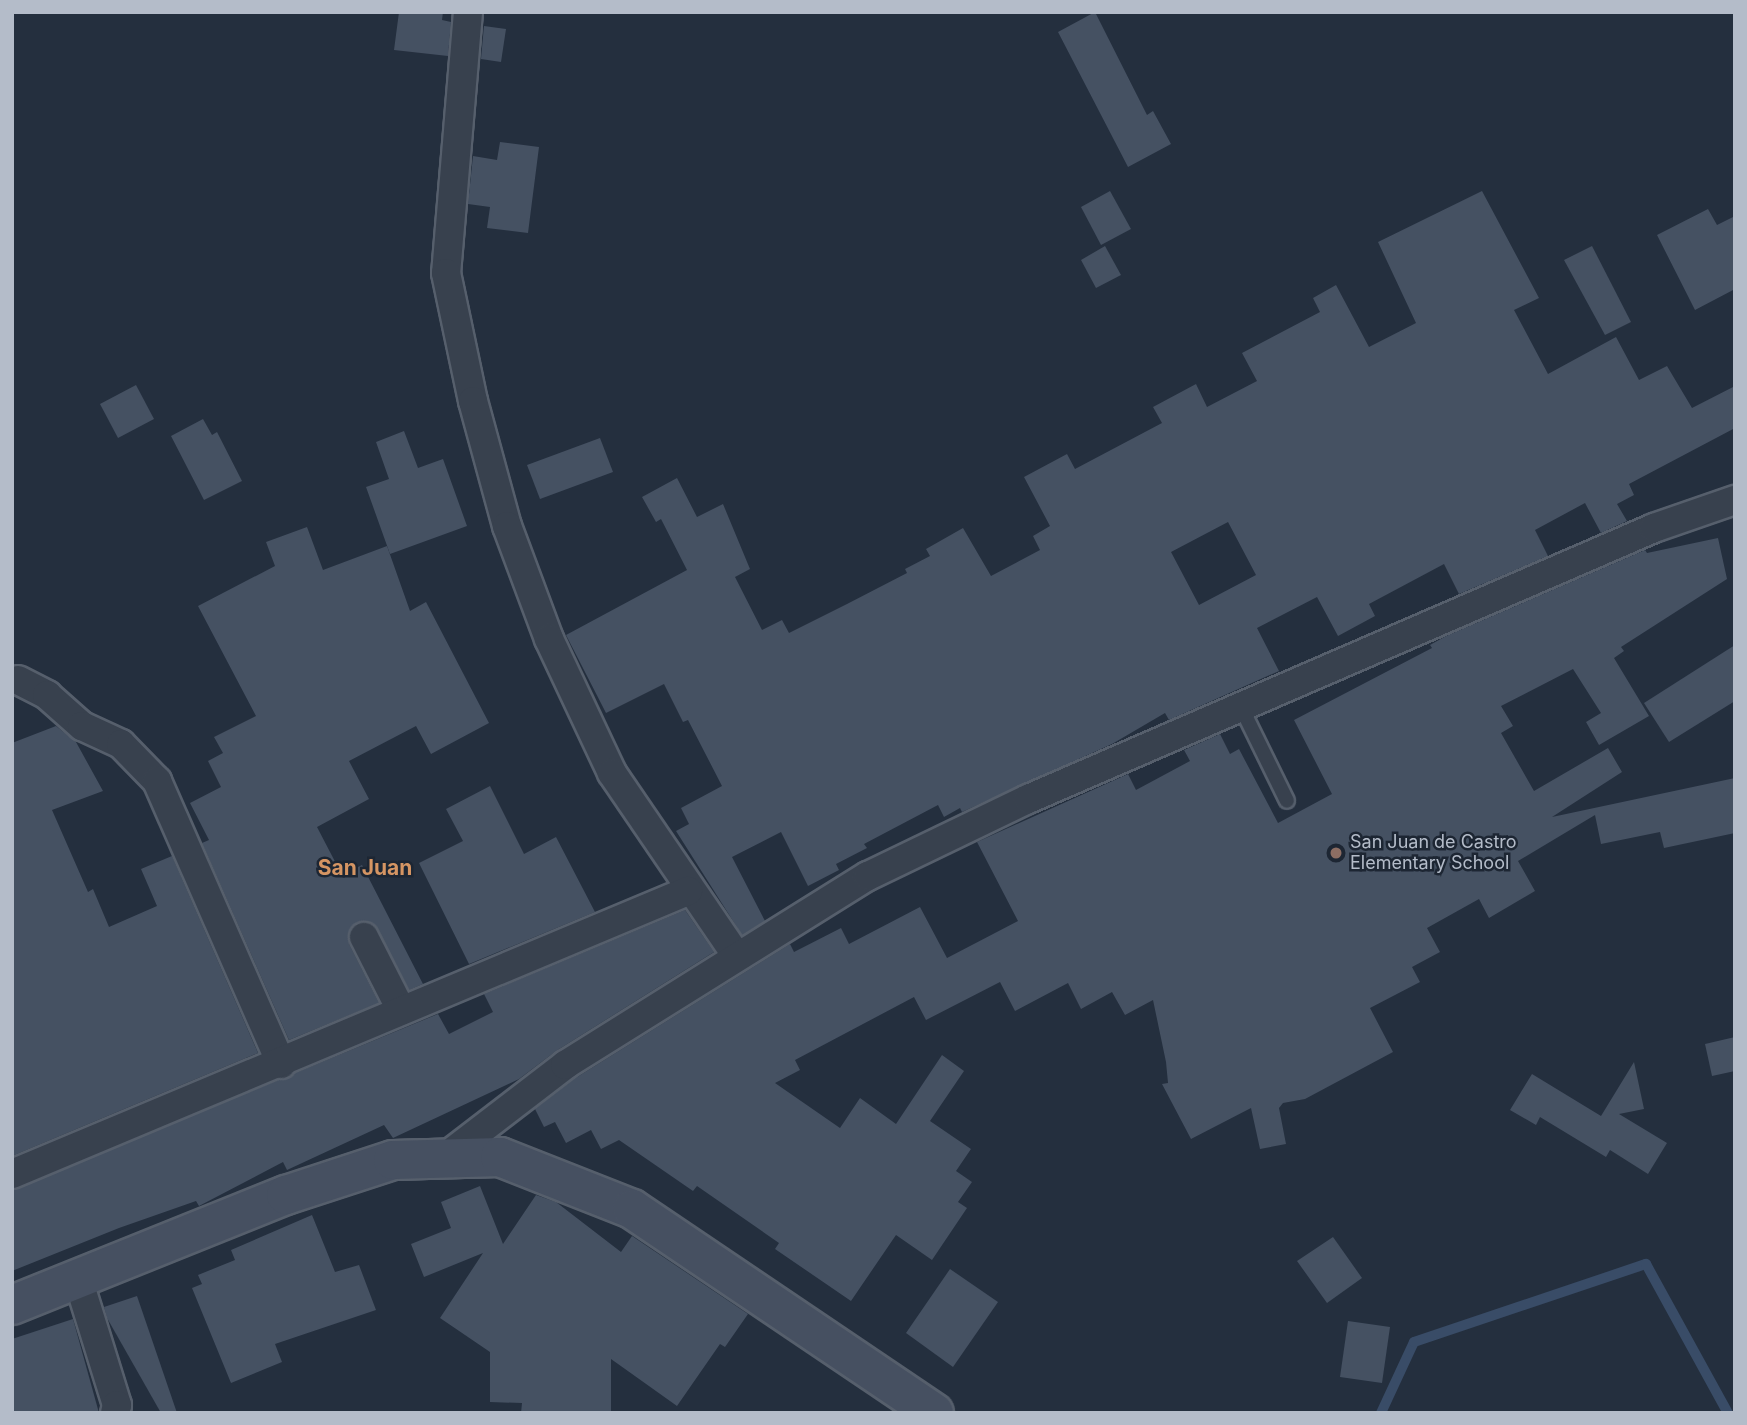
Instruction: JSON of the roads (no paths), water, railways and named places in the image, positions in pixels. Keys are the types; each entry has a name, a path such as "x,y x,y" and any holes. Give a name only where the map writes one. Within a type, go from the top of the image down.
{"street":[{"path":"468,12 446,273 473,401 507,526 549,639 612,773 688,891 736,956"},
{"path":"444,1158 565,1065 868,876 1028,799 1242,709 1654,528 1735,500"},
{"path":"18,680 47,695 82,726 121,744 157,781 281,1064"},
{"path":"12,1174 281,1064 401,1010 688,891"},
{"path":"365,937 401,1010"},
{"path":"12,1305 286,1195 381,1164 444,1158 500,1157 632,1209 934,1413"},
{"path":"78,1279 117,1405 116,1413"}],"lane":[{"path":"1242,709 1287,801"}],"waterway":[{"path":"1381,1413 1414,1342 1646,1264 1728,1413"}],"place":[{"name":"San Juan de Castro Elementary School","path":"1336,853"}],"district":[{"name":"San Juan","path":"365,868"}]}
